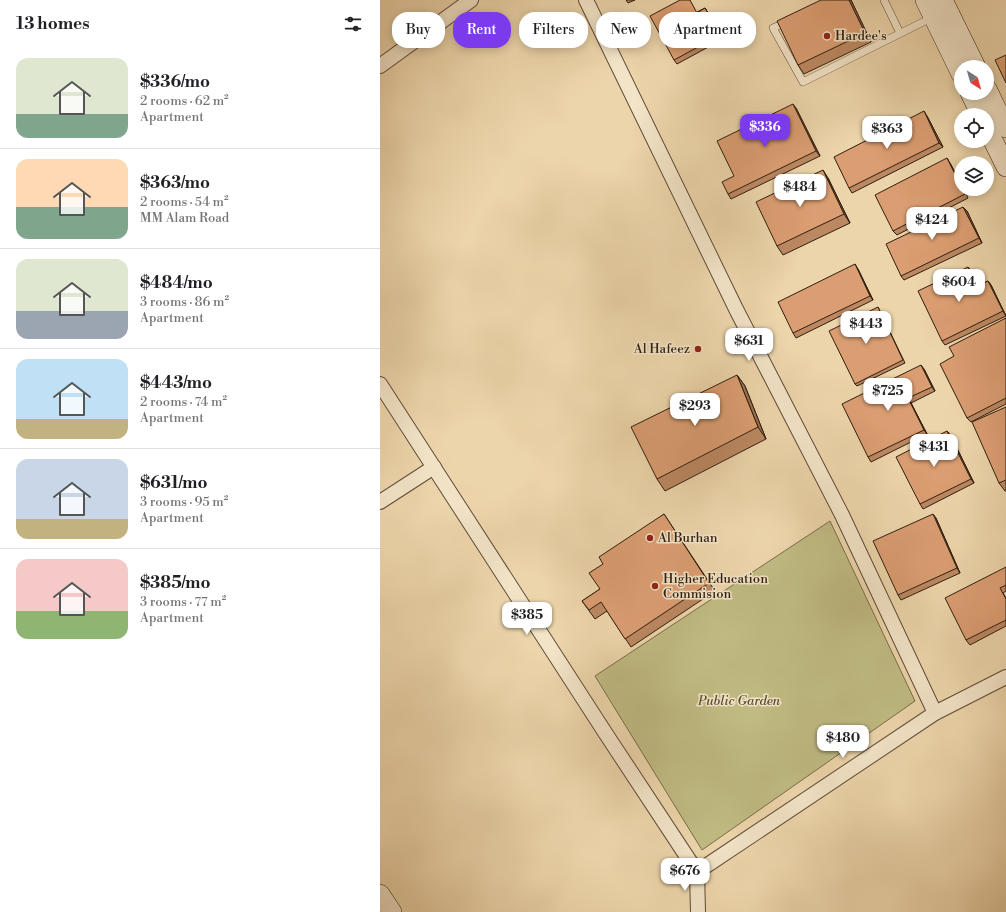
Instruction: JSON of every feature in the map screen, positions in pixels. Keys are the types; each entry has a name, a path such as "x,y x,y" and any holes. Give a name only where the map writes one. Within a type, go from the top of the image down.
{"street":[{"path":"380,66 471,0"},
{"path":"586,0 736,309 842,515 935,713"},
{"path":"925,0 954,60"},
{"path":"943,0 973,60"},
{"path":"992,100 1006,128"},
{"path":"994,142 1006,167"},
{"path":"380,384 697,872 698,912"},
{"path":"380,502 434,467"},
{"path":"697,872 935,713 1006,677"},
{"path":"380,894 392,912"}],"lane":[{"path":"884,0 900,33"},
{"path":"793,19 773,28 803,82 933,17"}],"green space":[{"name":"Public Garden","path":"830,521 915,701 702,850 595,676"}],"building":[{"path":"680,0 690,0 696,12 659,12 659,32 651,15"},
{"name":"Hardee's","path":"821,0 849,0 865,33 798,65 777,21"},
{"path":"705,8 707,12 699,12"},
{"path":"667,48 696,48 674,60"},
{"path":"1006,55 1006,83 995,60"},
{"path":"793,104 816,151 728,194 722,182 734,176 717,141"},
{"path":"924,111 939,143 849,188 834,157"},
{"path":"947,158 954,172 954,196 961,196 893,231 875,195"},
{"path":"823,170 844,214 777,246 756,202"},
{"path":"963,207 979,238 901,276 886,244"},
{"path":"855,264 870,296 793,333 778,302"},
{"path":"968,267 977,286 988,281 1003,311 942,341 918,291"},
{"path":"878,307 903,360 855,384 829,331"},
{"path":"1006,318 1006,398 967,418 940,364 954,356 949,347"},
{"path":"921,365 932,387 908,398 924,430 868,457 842,404"},
{"path":"737,375 758,427 657,479 631,427"},
{"path":"1006,407 1006,480 999,483 972,422"},
{"path":"947,431 971,479 920,504 896,457"},
{"name":"Higher Education Commision","path":"664,514 709,583 625,639 601,602 589,610 582,601 600,589 589,573 603,564 599,557"},
{"path":"933,514 957,568 898,595 873,541"},
{"path":"1006,567 1006,585 1000,588 1006,599 1006,620 966,640 945,598"}],"place":[{"name":"Hardee's","path":"827,36"},
{"name":"Al Hafeez","path":"698,349"},
{"name":"Al Burhan","path":"650,538"},
{"name":"Higher Education Commision","path":"655,586"}]}
